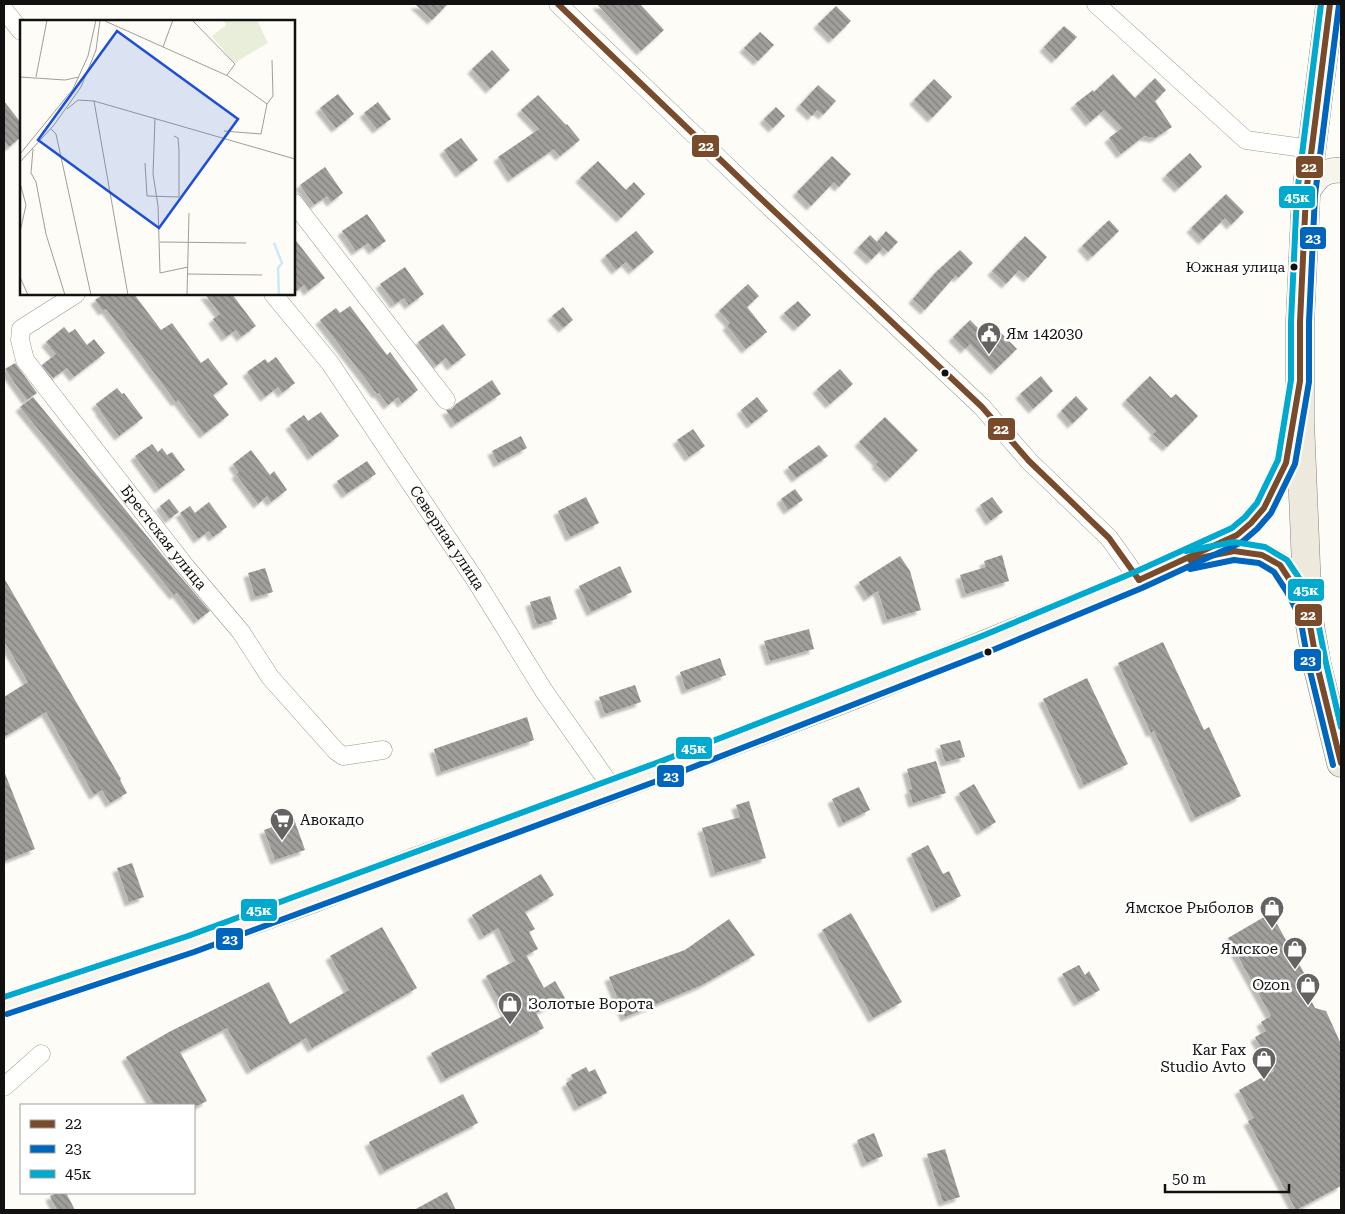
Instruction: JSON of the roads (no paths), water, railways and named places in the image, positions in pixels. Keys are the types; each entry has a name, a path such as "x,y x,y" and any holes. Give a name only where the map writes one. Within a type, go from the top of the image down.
{"main road":[{"path":"1330,4 1306,194 1300,322 1300,421 1308,614 1341,763"},
{"path":"1306,194 1320,175 1330,170 1341,170"},
{"path":"4,1006 191,944 298,906 413,861 613,789 986,644 1139,580 1237,535 1264,508 1286,463 1300,381"},
{"path":"1175,564 1234,551 1262,555 1280,566 1295,588 1308,614"}],"street":[{"path":"558,4 982,407 1029,461 1109,538 1139,580"},
{"path":"1096,4 1246,140 1311,149"},
{"path":"4,10 20,29"},
{"path":"295,204 446,400"},
{"name":"Брестская улица","path":"74,295 21,329 20,340 25,360 186,567 241,632 270,677 336,751 344,756 383,750"},
{"name":"Северная улица","path":"274,295 330,363 476,581 544,691 613,789"},
{"path":"4,1087 42,1054"}],"place":[{"name":"Южная улица","path":"1294,267"},
{"name":"Ям 142030","path":"989,355"},
{"name":"Авокадо","path":"282,841"},
{"name":"Ямское Рыболов","path":"1272,929"},
{"name":"Ямское","path":"1295,970"},
{"name":"Ozon","path":"1308,1006"},
{"name":"Золотые Ворота","path":"510,1025"},
{"name":"Kar Fax Studio Avto","path":"1264,1080"}]}
